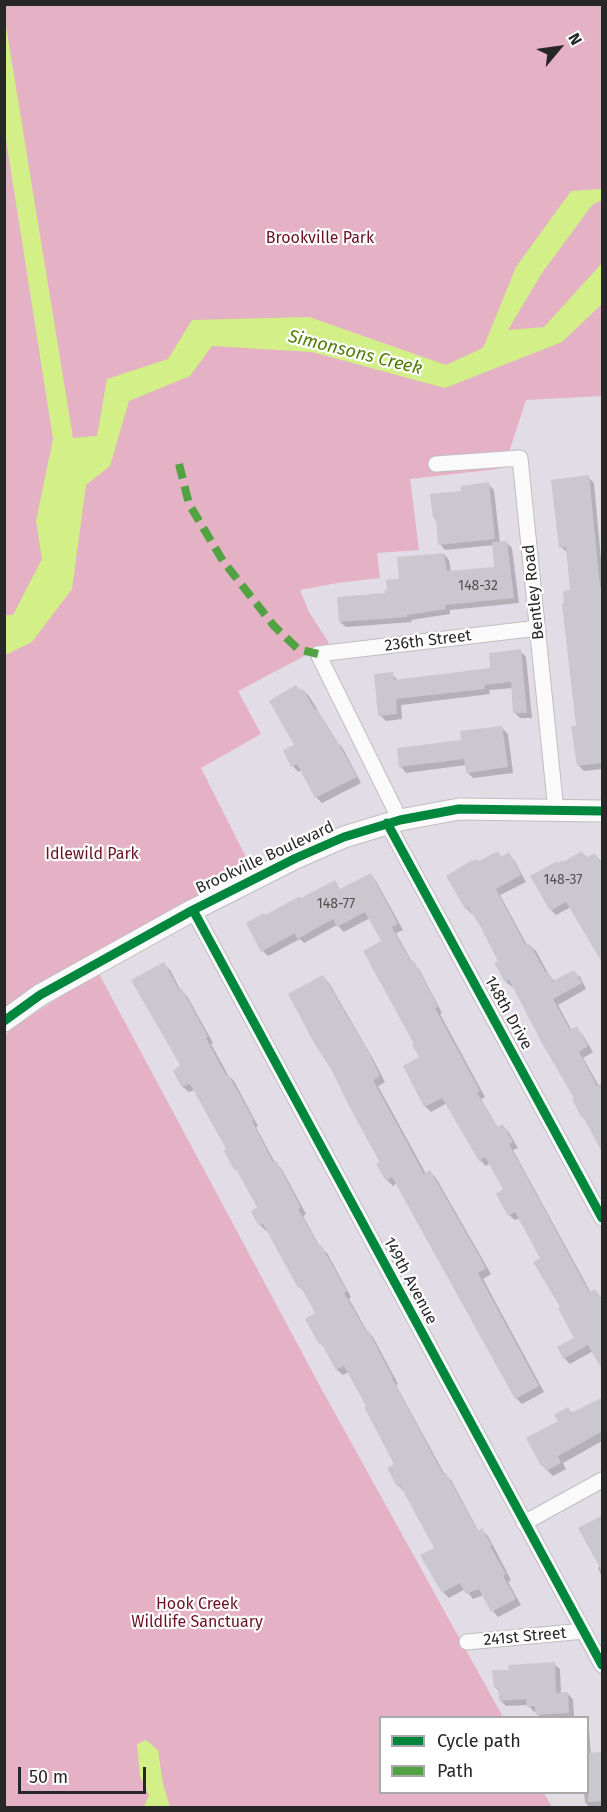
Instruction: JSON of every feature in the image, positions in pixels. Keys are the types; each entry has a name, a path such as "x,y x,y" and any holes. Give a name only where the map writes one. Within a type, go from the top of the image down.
{"street":[{"name":"Bentley Road","path":"436,464 520,458 556,811"},
{"name":"236th Street","path":"318,654 538,628"},
{"name":"148th Drive","path":"318,654 394,821 603,1218"},
{"name":"Brookville Boulevard","path":"4,1021 40,995 193,910 296,858 344,837 394,821 459,809 603,811"},
{"name":"149th Avenue","path":"193,910 603,1665"},
{"path":"524,1523 603,1480"},
{"name":"241st Street","path":"467,1642 584,1631"}],"green space":[{"name":"Brookville Park","path":"5,5 602,5 602,396 526,400 509,452 495,451 498,469 410,479 419,550 377,553 380,578 300,590 309,612 329,643 238,691 261,734 201,768 250,865 82,964 78,961 5,1007"},
{"name":"Hook Creek Wildlife Sanctuary","path":"98,972 321,1388 502,1716 379,1716 379,1794 545,1794 552,1807 5,1807 5,1035 15,1026"}],"water":[{"name":"Simonsons Creek","path":"5,20 73,438 97,436 107,379 168,359 192,320 309,317 446,365 483,348 516,267 571,191 602,189 602,200 592,205 542,273 508,330 544,327 602,263 602,304 562,342 445,388 312,352 212,346 190,376 129,401 110,466 86,485 72,589 32,642 5,655 5,615 13,615 42,559 36,521 53,439 5,133"},
{"path":"146,1740 158,1750 163,1784 170,1807 144,1807 149,1795 140,1776 137,1744"}],"building":[{"path":"589,475 600,587 603,587 603,763 577,766 571,726 576,726 562,604 564,603 563,591 570,590 566,547 559,548 551,480"},
{"path":"489,482 495,539 438,545 436,518 433,518 430,494 461,491 461,486"},
{"path":"507,541 514,598 445,605 446,609 407,615 407,617 339,622 337,597 385,593 386,580 399,579 397,557 444,553 447,571 494,567 492,542"},
{"path":"521,649 527,713 513,713 511,682 484,685 485,689 396,699 397,714 378,716 374,674 393,672 394,680 490,668 489,653"},
{"path":"296,685 300,690 303,689 315,710 317,709 357,777 315,798 297,764 291,767 283,750 294,745 269,701"},
{"path":"502,726 508,767 466,773 464,759 399,767 397,748 461,740 460,731"},
{"path":"498,851 501,857 509,852 521,875 496,889 526,946 530,944 553,981 574,970 582,983 553,999 570,1030 577,1026 588,1046 579,1052 597,1086 603,1083 603,1154 509,980 505,982 494,963 498,961 480,926 468,907 465,909 446,876 472,860 478,859 479,861"},
{"path":"582,851 586,858 595,853 603,867 603,964 566,902 550,911 530,876 557,861 558,863 563,860 563,862"},
{"path":"371,873 398,924 392,927 411,962 414,961 438,1007 435,1008 480,1091 477,1093 497,1127 503,1124 513,1142 509,1144 589,1292 595,1289 603,1302 603,1371 588,1345 563,1359 557,1347 574,1338 558,1308 560,1307 533,1262 540,1258 515,1212 508,1216 496,1194 503,1189 485,1157 479,1161 442,1098 424,1107 403,1066 419,1057 412,1045 414,1044 363,951 381,941 365,912 337,927 333,919 297,939 295,933 261,952 246,923 335,880 340,889"},
{"path":"164,962 179,990 182,989 226,1075 228,1074 254,1120 252,1121 273,1162 276,1160 301,1208 298,1209 347,1291 344,1293 366,1331 368,1330 443,1474 446,1473 478,1531 482,1528 492,1546 490,1546 506,1574 503,1576 516,1599 491,1612 479,1589 466,1594 460,1583 442,1593 420,1555 434,1548 400,1485 397,1487 387,1468 394,1464 364,1407 366,1406 344,1366 336,1370 305,1319 315,1313 301,1287 298,1288 263,1224 259,1226 251,1212 257,1207 236,1169 234,1170 224,1151 226,1149 190,1084 182,1087 173,1071 180,1065 131,980"},
{"path":"323,975 368,1051 380,1076 373,1080 424,1174 430,1170 486,1268 478,1273 539,1386 515,1399 392,1177 386,1181 376,1164 379,1161 331,1069 314,1043 288,994"},
{"path":"603,1397 603,1431 558,1456 561,1463 546,1471 526,1438 558,1421 554,1415 568,1407 571,1413"},
{"path":"603,1515 603,1573 578,1528"},
{"path":"555,1662 556,1693 568,1692 569,1713 536,1715 535,1706 527,1707 526,1699 499,1701 498,1688 494,1688 492,1670 509,1670 508,1665"},
{"path":"602,1752 603,1801 588,1802 589,1753"}],"marked path":[{"path":"179,464 189,504 223,561 274,626 298,649 318,654"}],"cycle path":[{"path":"4,1021 40,995 193,910 296,858 344,837 400,820 459,809 602,811"},
{"path":"387,823 602,1218"},
{"path":"193,910 602,1665"}],"park label":[{"name":"Idlewild Park","path":"92,855"}]}
